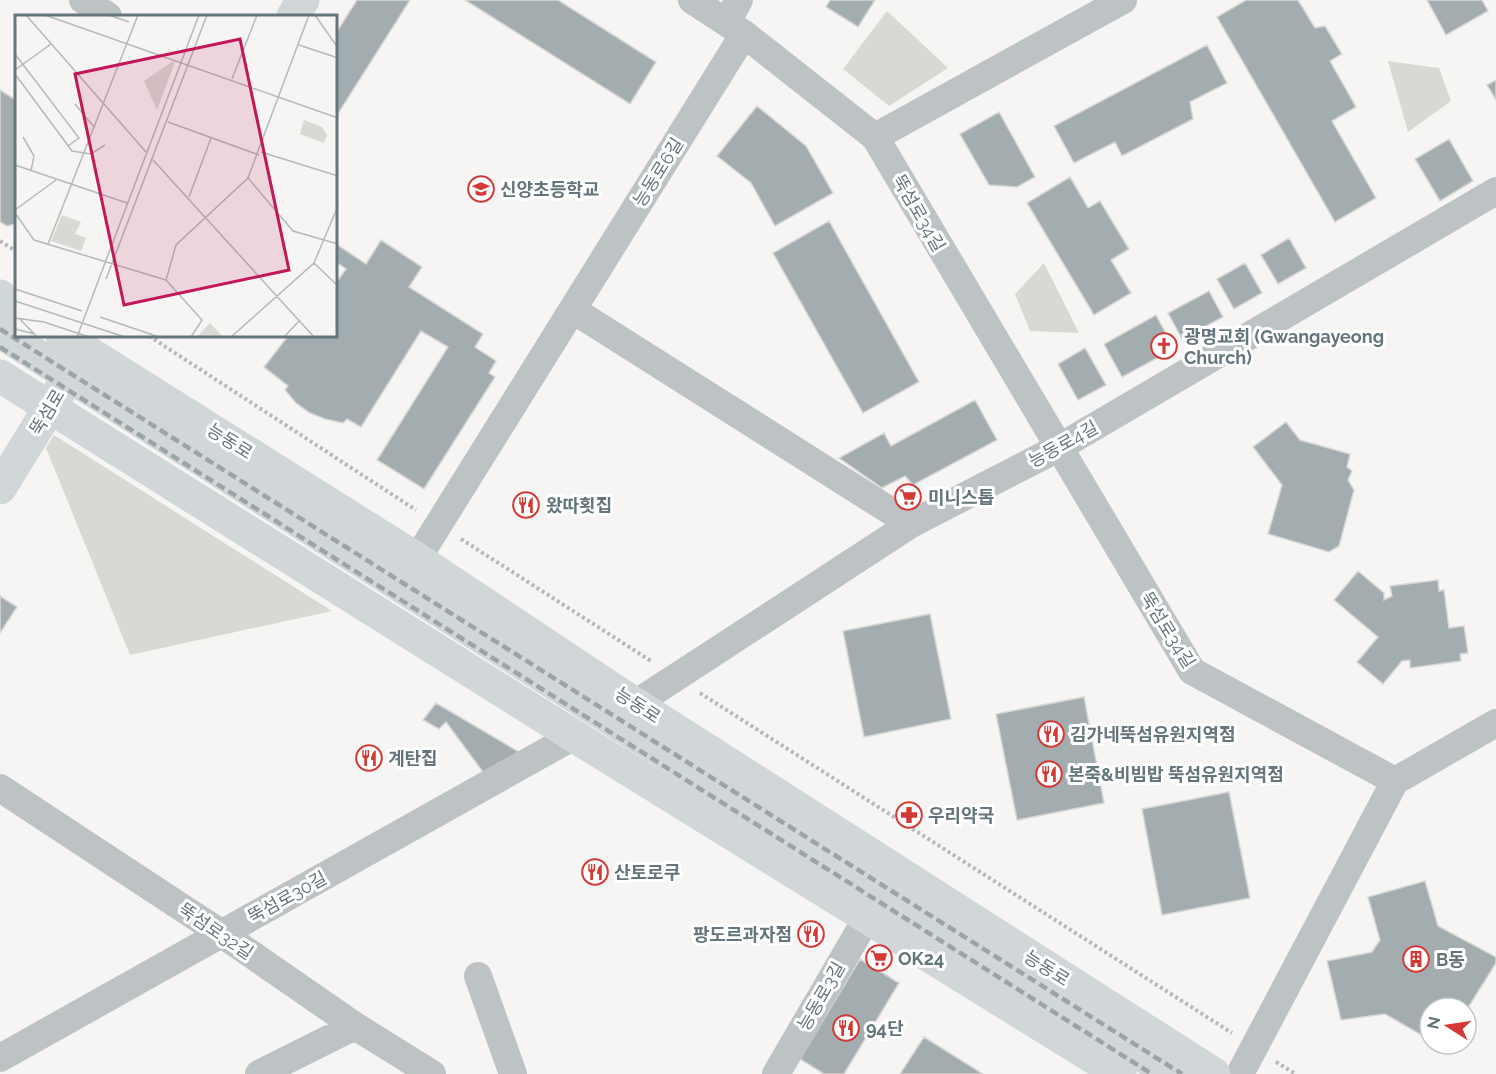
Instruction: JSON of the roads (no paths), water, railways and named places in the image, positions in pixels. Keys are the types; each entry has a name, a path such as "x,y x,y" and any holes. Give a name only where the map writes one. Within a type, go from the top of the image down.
{"main road":[{"path":"294,15 303,0"},
{"path":"0,296 15,306"},
{"path":"0,332 1171,1074"},
{"name":"능동로","path":"80,341 417,559 635,704 1214,1074"},
{"name":"뚝섬로","path":"0,489 50,406 80,341"},
{"path":"0,352 1135,1074"},
{"path":"0,376 574,736 1120,1074"}],"street":[{"path":"82,0 106,15"},
{"name":"뚝섬로34길","path":"693,0 736,19 875,137 1192,671 1395,781"},
{"path":"875,137 1123,0"},
{"name":"능동로6길","path":"417,559 573,310 736,19"},
{"name":"능동로4길","path":"635,704 911,524 1058,448 1496,191"},
{"path":"573,310 911,524"},
{"path":"1240,1074 1395,781 1496,723"},
{"name":"뚝섬로30길","path":"0,1058 574,736"},
{"name":"뚝섬로32길","path":"0,788 222,934 355,1026 432,1074"},
{"name":"능동로3길","path":"776,1074 867,918"},
{"path":"478,976 513,1074"},
{"path":"259,1074 355,1026"}],"railway":[{"path":"0,329 1182,1074"},
{"path":"0,347 1152,1074"}],"place":[{"name":"신양초등학교","path":"481,189"},
{"name":"광명교회 (Gwangayeong Church)","path":"1164,346"},
{"name":"미니스톱","path":"908,497"},
{"name":"왔따횟집","path":"526,505"},
{"name":"김가네뚝섬유원지역점","path":"1051,734"},
{"name":"계탄집","path":"369,758"},
{"name":"본죽&비빔밥 뚝섬유원지역점","path":"1049,774"},
{"name":"우리약국","path":"909,815"},
{"name":"산토로쿠","path":"595,872"},
{"name":"팡도르과자점","path":"811,934"},
{"name":"OK24","path":"879,958"},
{"name":"B동","path":"1416,959"},
{"name":"94단","path":"846,1028"}]}
